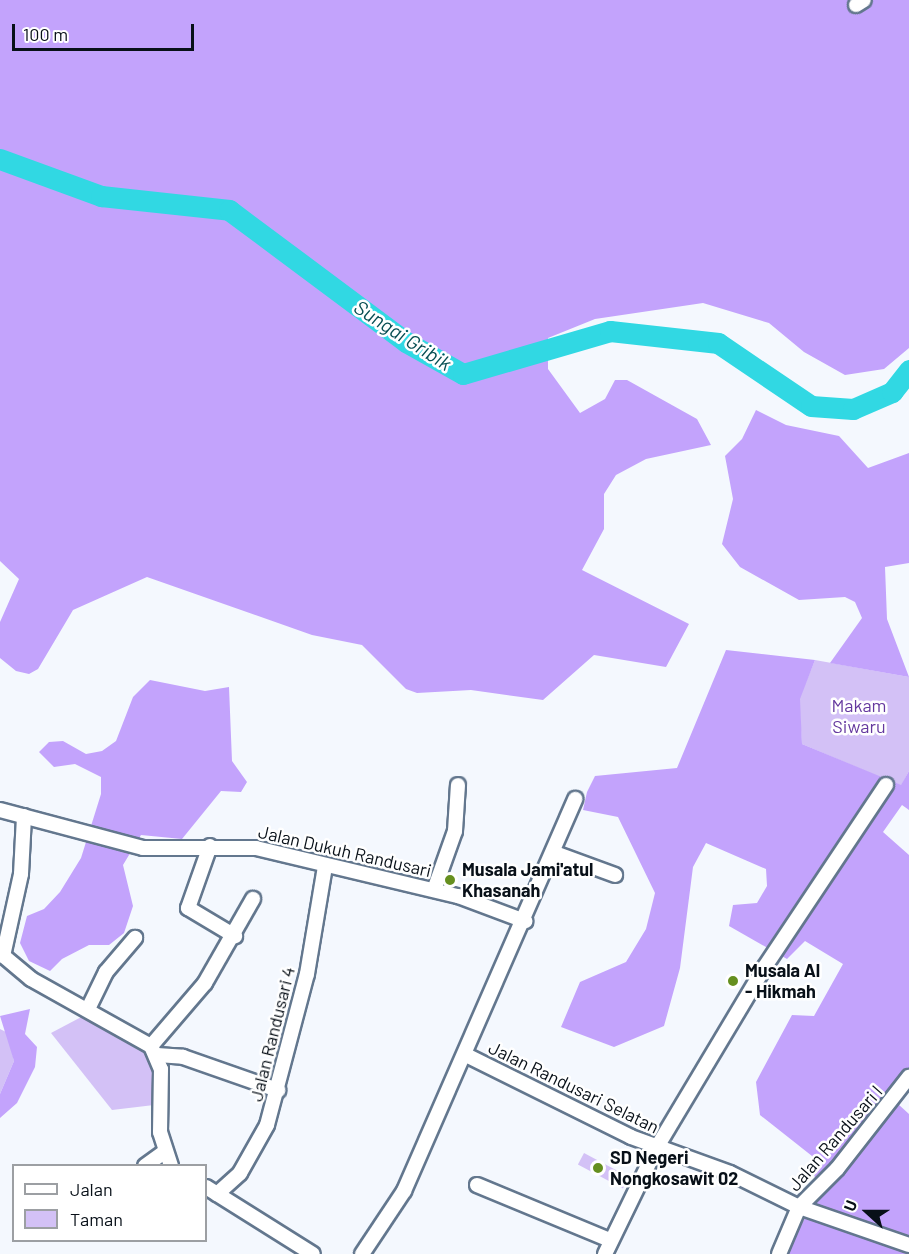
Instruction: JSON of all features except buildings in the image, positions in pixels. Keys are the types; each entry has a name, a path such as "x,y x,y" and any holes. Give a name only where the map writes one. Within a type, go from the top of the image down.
{"street":[{"path":"434,890 456,831 458,785"},
{"path":"605,1254 657,1147 764,968 886,785"},
{"path":"362,1254 405,1191 555,853 574,799"},
{"name":"Jalan Dukuh Randusari","path":"0,810 143,848 210,846 256,848 325,867 434,890 525,921"},
{"path":"24,816 21,874 2,955 31,979 88,1009 154,1051 183,1057 278,1090"},
{"path":"210,846 188,908 235,936"},
{"path":"555,853 615,875"},
{"name":"Jalan Randusari 4","path":"211,1190 252,1153 278,1090 307,974 325,867"},
{"path":"170,1164 164,1152 154,1051 205,983 235,936 253,899"},
{"path":"88,1009 106,972 135,938"},
{"name":"Jalan Randusari Selatan","path":"466,1055 657,1147 799,1207 909,1245"},
{"name":"Jalan Randusari I","path":"779,1254 799,1207 909,1077"},
{"path":"148,1164 164,1152"},
{"path":"477,1185 610,1240"},
{"path":"211,1190 313,1254"}],"green space":[{"name":"Makam Siwaru","path":"815,660 909,677 909,771 901,786 802,744 799,699"},
{"path":"87,1014 147,1048 156,1061 154,1105 112,1110 51,1033"},
{"path":"0,1029 8,1033 14,1061 0,1094"},
{"path":"584,1153 629,1177 623,1188 578,1164"}],"shaded area":[{"path":"0,0 909,0 909,348 884,369 845,375 804,352 769,323 703,303 595,319 548,338 548,369 580,413 605,399 615,380 627,380 697,419 711,445 646,459 616,475 604,494 604,529 582,570 689,624 666,667 594,655 543,700 471,690 417,693 406,689 362,645 312,635 147,577 73,610 38,669 29,674 16,671 0,658 0,622 19,579 0,561"},
{"path":"756,410 786,425 839,436 868,468 909,453 909,563 885,567 887,619 909,677 830,663 862,618 855,602 845,597 799,600 740,567 722,544 733,499 725,456 742,439"},
{"path":"726,650 815,660 800,699 802,744 901,785 909,771 909,810 902,805 883,832 909,855 909,1088 898,1104 909,1114 909,1254 786,1254 817,1195 812,1156 760,1115 756,1082 792,1015 814,1016 843,964 805,941 787,959 729,926 733,905 757,903 767,886 766,869 706,843 693,867 680,968 664,1026 614,1047 561,1027 580,982 626,962 646,929 655,893 618,817 583,810 587,792 595,776 677,768"},
{"path":"150,680 205,691 229,687 232,761 247,782 241,792 221,791 182,839 141,835 123,865 133,906 124,933 109,945 89,945 62,959 50,971 29,961 20,943 27,916 44,909 60,892 81,858 101,794 101,777 75,764 54,767 39,752 49,742 63,741 86,754 102,751 116,741 133,697"},
{"path":"30,1009 25,1034 37,1047 35,1067 17,1103 0,1118 0,1094 14,1061 0,1016"}],"waterway":[{"name":"Sungai Gribik","path":"0,159 101,196 229,210 406,342 463,374 610,331 718,343 811,406 853,409 892,392 909,370"}],"place":[{"name":"Musala Jami'atul Khasanah","path":"450,880"},
{"name":"Musala Al - Hikmah","path":"733,981"},
{"name":"SD Negeri Nongkosawit 02","path":"598,1168"}]}
